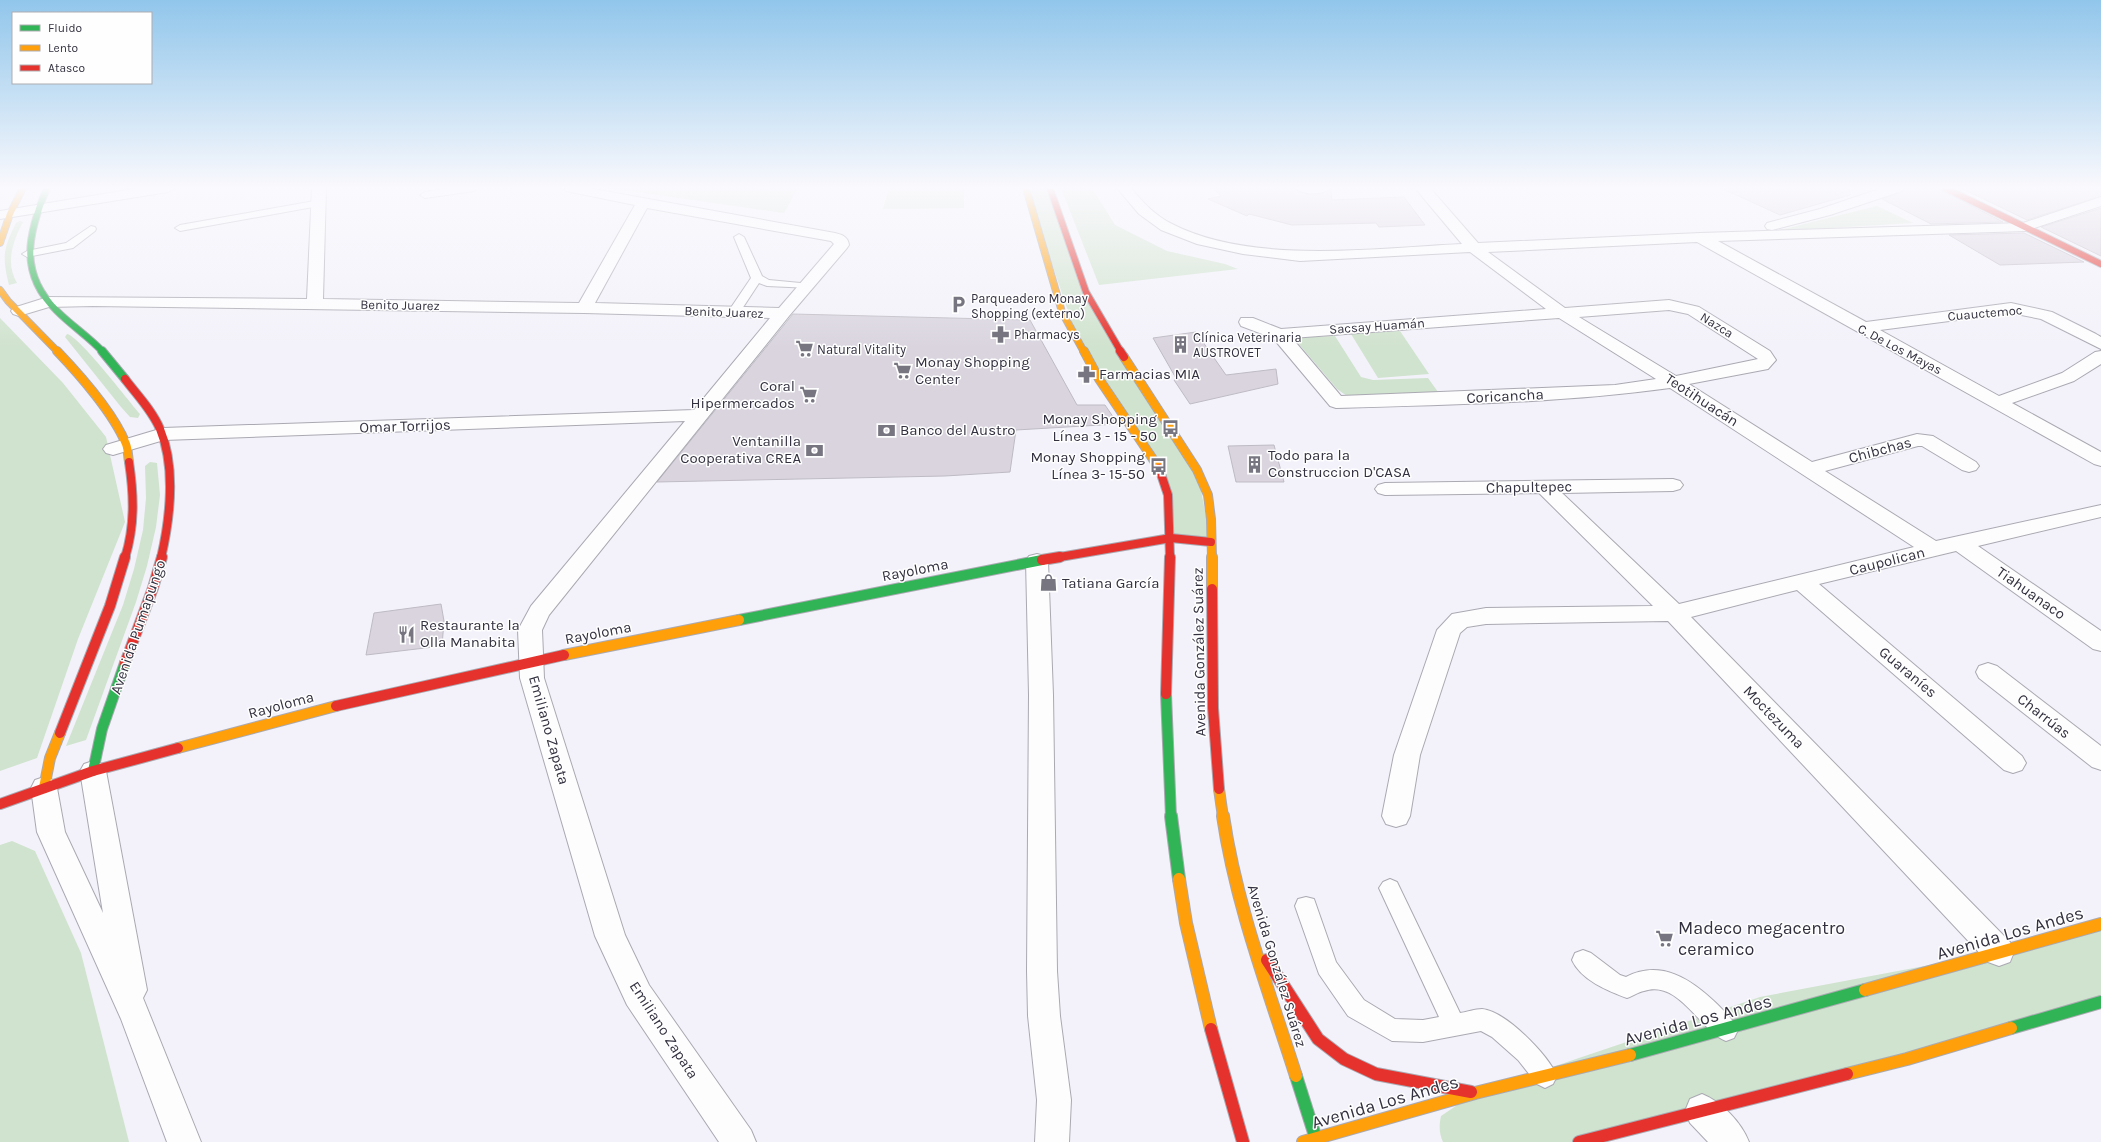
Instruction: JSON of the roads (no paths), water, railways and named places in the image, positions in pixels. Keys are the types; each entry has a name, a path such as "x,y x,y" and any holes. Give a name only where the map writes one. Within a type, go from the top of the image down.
{"main road":[{"name":"Avenida Pumapungo","path":"30,241 27,254 29,268 33,280 48,302 98,346 150,409 163,434 172,490 171,518 151,598 97,745 93,771"},
{"name":"Avenida González Suárez","path":"1041,241 1062,312 1099,379 1158,466 1163,476 1168,496 1171,538 1166,698 1172,834 1186,923 1211,1031 1243,1142"},
{"name":"Avenida González Suárez","path":"1068,241 1086,292 1103,324 1197,470 1208,495 1211,542 1213,708 1217,774 1227,844 1251,936 1316,1140"},
{"path":"2054,241 2101,264"},
{"name":"Avenida Pumapungo","path":"0,290 79,374 101,402 120,447 131,468 134,496 132,528 108,608 50,758 31,793"},
{"name":"Rayoloma","path":"0,804 93,771 321,709 531,661 1037,561 1171,538 1211,542"},
{"name":"Avenida Los Andes","path":"1303,1142 1316,1140 1474,1093 1726,1030 2101,924"},
{"path":"1251,936 1318,1039 1344,1060 1376,1074 1474,1093"},
{"path":"1579,1142 1907,1059 2101,1002"}],"street":[{"path":"315,303 317,241"},
{"path":"584,308 621,241"},
{"name":"Emiliano Zapata","path":"739,1142 638,995 610,936 535,689 531,661 530,630 539,612 783,314 842,245 841,241"},
{"path":"1211,241 1260,252 1300,256 1626,241"},
{"name":"Teotihuacán","path":"1468,241 1474,248 1562,313 1673,382 1933,549"},
{"name":"C. De Los Mayas","path":"1706,241 2101,460"},
{"name":"Benito Juarez","path":"19,311 48,302 315,303 584,308 783,314"},
{"name":"Nazca","path":"1562,313 1669,305 1680,306 1693,310 1764,355 1767,360 1762,365 1673,382"},
{"name":"Cuauctemoc","path":"1861,328 2011,308 2029,309 2046,314 2101,344"},
{"name":"Sacsay Huamán","path":"1279,334 1562,313"},
{"path":"1247,322 1279,334"},
{"name":"Coricancha","path":"1279,334 1336,402 1415,400 1615,390 1673,382"},
{"path":"1998,402 2068,377 2101,356"},
{"name":"Omar Torrijos","path":"120,447 163,434 700,415"},
{"name":"Chibchas","path":"1808,468 1917,440 1926,440 1969,466"},
{"name":"Chapultepec","path":"1385,489 1672,485"},
{"name":"Moctezuma","path":"1544,487 1674,613 1999,952"},
{"name":"Caupolican","path":"1396,816 1407,755 1440,661 1449,630 1460,620 1486,616 1674,613 1933,549 2099,514"},
{"name":"Tiahuanaco","path":"1960,543 2101,643"},
{"path":"1037,561 1042,695 1042,971 1044,1016 1054,1100 1052,1142"},
{"name":"Guaraníes","path":"1802,582 2013,763"},
{"name":"Charrúas","path":"1988,672 2101,760"},
{"name":"Avenida Pumapungo","path":"93,771 136,1018"},
{"name":"Avenida Pumapungo","path":"31,793 136,1018 184,1142"},
{"path":"1702,1111 1732,1142"}],"lane":[{"path":"27,254 69,246 75,241"},
{"path":"742,241 756,278 767,283 807,286"},
{"path":"734,312 756,278"},
{"path":"1390,888 1454,1025"},
{"path":"1306,906 1327,967 1356,1008 1392,1030 1422,1031 1482,1020 1500,1029 1526,1052 1545,1076"},
{"path":"1583,960 1613,983 1627,988 1644,980 1662,981 1688,991 1726,1030"}],"place":[{"name":"Parqueadero Monay Shopping (externo)","path":"958,305"},
{"name":"Pharmacys","path":"1001,334"},
{"name":"Clínica Veterinaria AUSTROVET","path":"1180,344"},
{"name":"Natural Vitality","path":"804,349"},
{"name":"Monay Shopping Center","path":"902,371"},
{"name":"Farmacias MIA","path":"1086,374"},
{"name":"Coral Hipermercados","path":"808,395"},
{"name":"Monay Shopping Línea 3 - 15 - 50","path":"1170,428"},
{"name":"Banco del Austro","path":"887,430"},
{"name":"Ventanilla Cooperativa CREA","path":"814,450"},
{"name":"Todo para la Construccion D'CASA","path":"1255,464"},
{"name":"Monay Shopping Línea 3- 15-50","path":"1158,466"},
{"name":"Tatiana García","path":"1049,583"},
{"name":"Restaurante la Olla Manabita","path":"407,634"},
{"name":"Madeco megacentro ceramico","path":"1665,938"}]}
